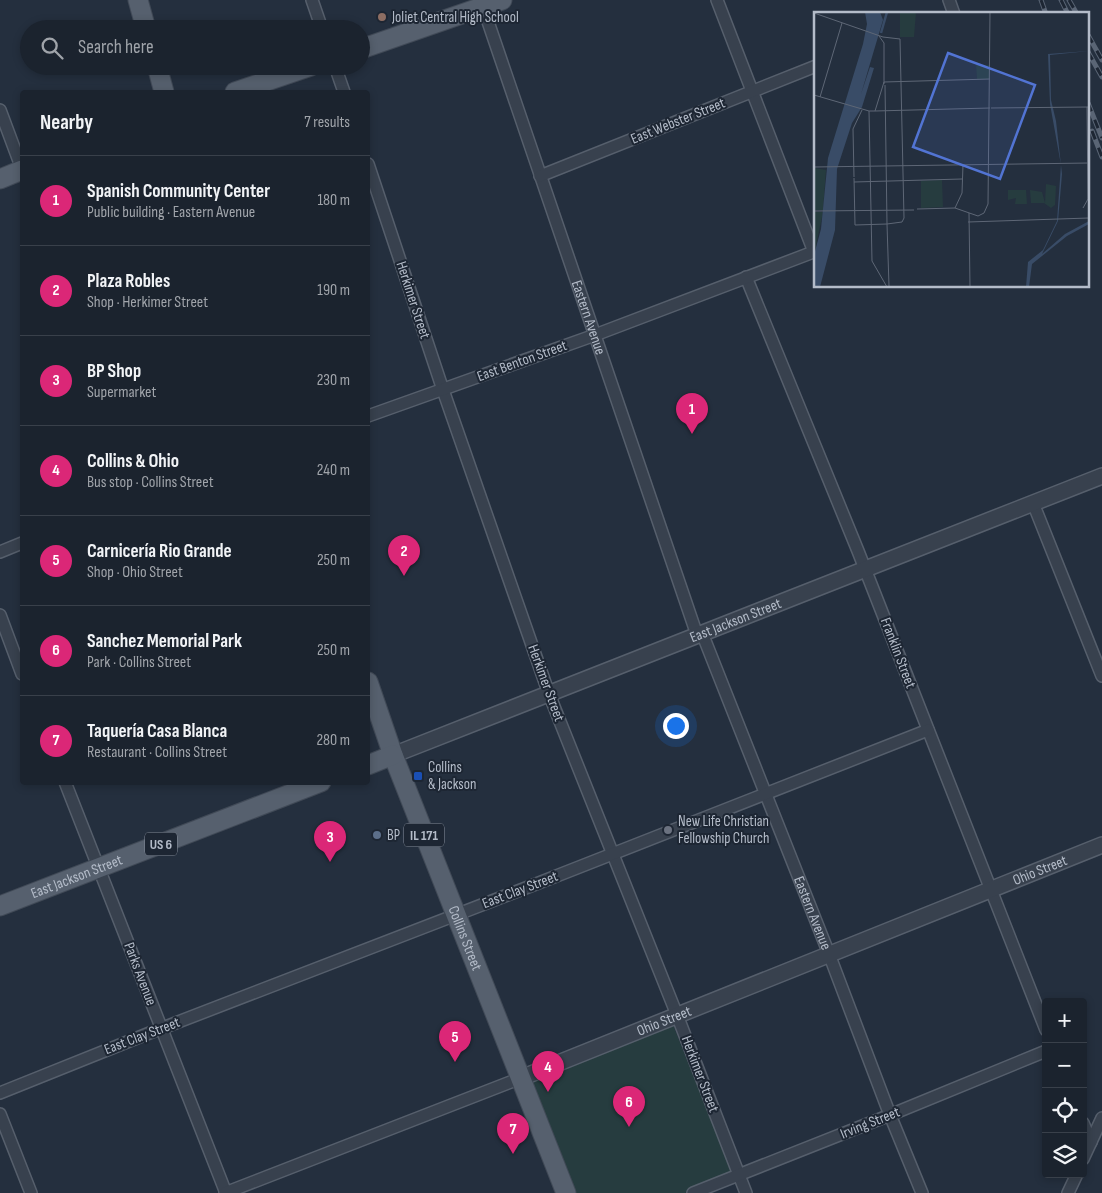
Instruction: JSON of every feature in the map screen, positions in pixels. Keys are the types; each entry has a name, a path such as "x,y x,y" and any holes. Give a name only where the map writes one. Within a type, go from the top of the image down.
{"main road":[{"path":"138,0 144,20"},
{"path":"370,46 481,4 502,0"},
{"path":"159,75 163,90"},
{"path":"241,90 285,75"},
{"path":"0,179 20,170"},
{"name":"Collins Street","path":"370,688 393,755 566,1193"},
{"name":"East Jackson Street","path":"370,764 393,755"},
{"name":"East Jackson Street","path":"0,906 313,785"}],"street":[{"path":"312,0 319,20"},
{"path":"717,0 814,248"},
{"name":"Eastern Avenue","path":"481,4 699,634 829,954 890,1115 922,1193"},
{"name":"East Webster Street","path":"540,176 814,67"},
{"path":"338,75 343,90"},
{"path":"0,110 20,164"},
{"name":"Herkimer Street","path":"370,170 442,390 549,694 746,1193"},
{"name":"East Benton Street","path":"370,415 595,335 814,251"},
{"name":"Franklin Street","path":"746,277 865,569 1042,1020"},
{"name":"East Jackson Street","path":"393,755 1102,476"},
{"path":"1033,503 1102,676"},
{"path":"0,552 20,544"},
{"path":"0,615 20,669"},
{"name":"East Clay Street","path":"0,1093 928,730"},
{"name":"Parks Avenue","path":"66,785 225,1193"},
{"name":"Ohio Street","path":"225,1193 521,1078 1102,845"},
{"name":"Irving Street","path":"693,1193 1042,1054"},
{"path":"0,1114 31,1193"},
{"path":"1087,1150 1102,1118"},
{"path":"1087,1132 1091,1142"},
{"path":"1068,1193 1075,1178"}],"green space":[{"path":"671,1020 733,1174 685,1193 569,1193 526,1080"}],"railway":[{"path":"1041,0 1045,12"},
{"path":"1061,0 1067,12"},
{"path":"1069,0 1076,12"},
{"path":"1090,39 1102,60"},
{"path":"1090,56 1102,77"},
{"path":"1090,108 1102,138"},
{"path":"1092,131 1102,157"}],"place":[{"name":"Joliet Central High School","path":"382,17"},
{"name":"Spanish Community Center","path":"692,434"},
{"name":"Plaza Robles","path":"404,576"},
{"name":"Collins & Jackson","path":"418,776"},
{"name":"New Life Christian Fellowship Church","path":"668,830"},
{"name":"BP","path":"377,835"},
{"name":"BP Shop","path":"330,862"},
{"name":"Carnicería Rio Grande","path":"455,1062"},
{"name":"Collins & Ohio","path":"548,1092"},
{"name":"Sanchez Memorial Park","path":"629,1127"},
{"name":"Taquería Casa Blanca","path":"513,1154"}]}
